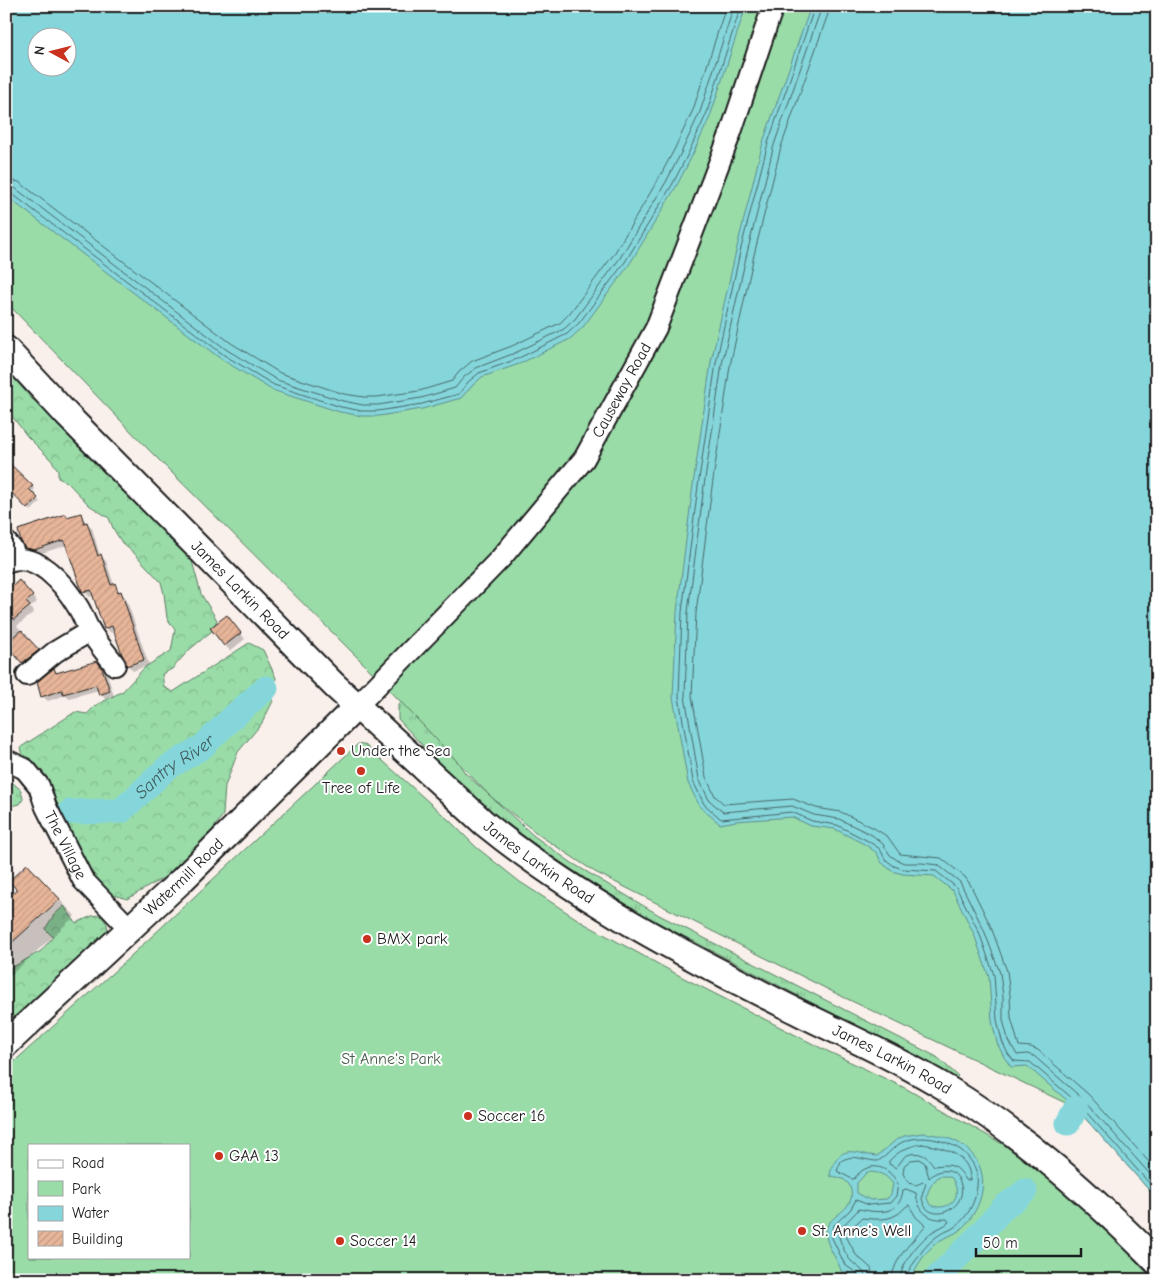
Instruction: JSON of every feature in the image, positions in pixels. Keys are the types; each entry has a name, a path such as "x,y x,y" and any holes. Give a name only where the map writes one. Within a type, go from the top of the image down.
{"main road":[{"name":"James Larkin Road","path":"6,349 67,415 357,706 484,823 539,866 576,891 653,936 952,1091 1049,1160 1121,1225 1157,1262"},
{"name":"Watermill Road","path":"6,1044 181,881 357,706"}],"street":[{"name":"Causeway Road","path":"357,706 501,558 584,459 656,328 731,132 773,6"},
{"path":"9,554 40,565 54,576 78,606 90,631 115,665"},
{"path":"27,675 55,652 90,631"},
{"name":"The Village","path":"6,760 25,769 40,786 46,808 83,880 130,929"}],"green space":[{"path":"6,6 1157,6 1157,1199 1076,1108 839,995 595,872 539,835 490,796 382,682 149,450 6,302"},
{"path":"6,369 31,398 46,410 51,418 61,424 94,459 99,468 113,476 164,529 167,537 192,561 201,594 217,620 212,631 189,650 172,669 162,674 164,687 173,692 249,643 263,650 276,678 273,701 262,723 238,752 225,786 223,815 201,846 165,877 127,899 100,891 23,757 21,747 75,712 87,714 96,705 123,691 145,667 171,651 175,630 167,618 161,582 122,543 109,518 89,505 67,482 58,478 58,470 52,461 27,436 6,408"},
{"path":"424,677 457,761 465,773 534,836 572,863 659,915 937,1057 958,1076 956,1078 628,907 568,870 511,829 475,799 445,770 398,719 398,705"},
{"name":"St Anne's Park","path":"358,744 364,744 476,847 520,882 585,924 682,977 821,1048 905,1088 1004,1145 1049,1177 1129,1253 1153,1280 6,1280 6,1069 120,966"},
{"path":"6,777 21,790 23,799 20,804 6,807"},
{"path":"64,906 76,923 92,916 101,915 107,924 109,938 6,1023 6,971 41,951 53,937 45,929 54,915"}],"water":[{"path":"6,6 746,6 710,117 676,187 629,265 583,327 570,339 519,364 482,377 461,398 422,409 379,416 362,416 340,412 272,390 221,359 6,196"},
{"path":"811,6 1157,6 1157,1199 1076,1108 1027,1066 1011,1067 1004,1057 997,1043 992,1021 989,977 974,934 953,891 934,876 903,874 892,871 881,862 877,853 835,829 811,826 792,817 720,824 700,807 688,783 673,697 677,612 711,362 763,142"},
{"path":"922,1133 938,1135 953,1140 966,1148 977,1161 981,1170 981,1198 967,1223 960,1230 930,1249 920,1261 910,1280 854,1280 855,1278 845,1271 842,1274 826,1237 828,1225 845,1208 851,1197 848,1183 840,1178 830,1176 831,1171 842,1154 852,1152 877,1156 896,1140 904,1136","holes":["867,1172 882,1174 893,1184 891,1194 887,1199 870,1200 857,1193 857,1183","939,1176 952,1178 956,1191 954,1200 947,1205 939,1207 932,1205 927,1199 929,1189"]}],"building":[{"path":"6,460 33,486 29,489 38,498 27,509 6,487"},
{"path":"81,513 84,523 87,522 98,556 101,554 111,585 115,583 118,592 121,591 144,660 126,666 112,626 104,629 91,590 82,591 64,540 34,550 25,548 21,542 18,530 66,514 67,517"},
{"path":"19,580 33,596 26,602 30,606 6,626 6,592"},
{"path":"227,615 241,633 224,646 210,628"},
{"path":"21,630 39,650 22,663 6,645"},
{"path":"97,661 102,668 110,691 99,695 96,685 63,694 62,690 41,697 37,682 54,668 56,673"},
{"path":"27,864 60,899 6,948 6,899 17,890 9,881"}],"waterway":[{"name":"Santry River","path":"70,812 121,811 167,768 202,747 266,688"},
{"path":"1068,1123 1076,1108"},
{"path":"935,1280 1005,1206 1025,1191"}],"place":[{"name":"Under the Sea","path":"341,751"},
{"name":"Tree of Life","path":"361,771"},
{"name":"BMX park","path":"367,939"},
{"name":"Soccer 16","path":"468,1116"},
{"name":"GAA 13","path":"219,1156"},
{"name":"St. Anne's Well","path":"802,1231"},
{"name":"Soccer 14","path":"340,1241"}]}
